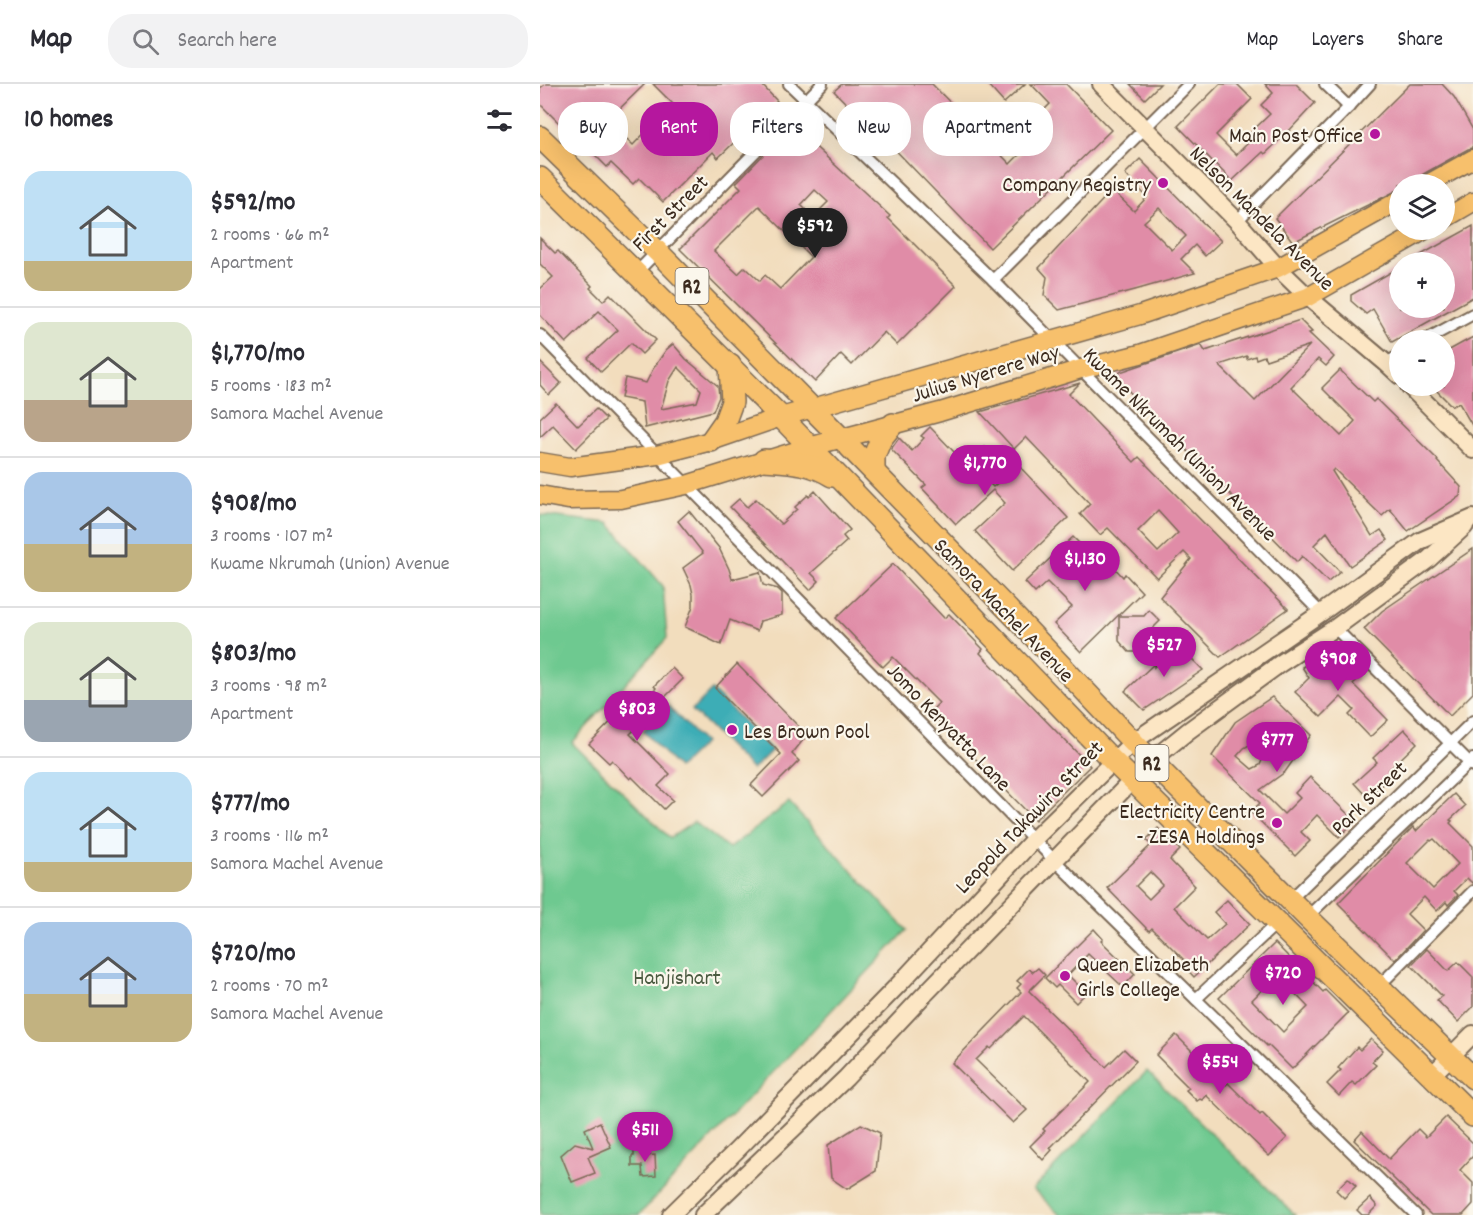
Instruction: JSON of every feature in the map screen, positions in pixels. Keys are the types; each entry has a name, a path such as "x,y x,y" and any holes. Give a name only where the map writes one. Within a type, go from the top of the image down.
{"highway":[{"name":"Samora Machel Avenue","path":"540,137 658,252 842,438 1132,742 1307,917 1473,1078"},
{"name":"Samora Machel Avenue","path":"540,177 730,365 1113,761 1473,1116"},
{"path":"711,441 724,421 732,402 730,365"},
{"path":"874,471 874,456 881,439 893,424"},
{"path":"764,460 801,463 823,471 848,486"}],"main road":[{"path":"1446,174 1473,159"},
{"path":"1455,213 1473,202"},
{"name":"Julius Nyerere Way","path":"540,462 570,467 657,455 711,441 812,408 1140,315 1278,268 1389,206"},
{"name":"Julius Nyerere Way","path":"540,495 568,500 621,499 686,484 809,447 940,412 1081,369 1140,354 1308,297 1408,240"}],"street":[{"name":"Kwame Nkrumah (Union) Avenue","path":"789,84 993,280 1321,613"},
{"name":"First Street","path":"636,273 822,84"},
{"name":"Nelson Mandela Avenue","path":"1101,84 1237,220 1278,268 1308,297 1389,356"},
{"path":"993,280 1189,84"},
{"path":"1325,84 1349,107"},
{"path":"1237,220 1370,84"},
{"path":"1443,330 1473,314"},
{"name":"Jomo Kenyatta Lane","path":"540,335 1054,860 1416,1215"},
{"path":"1419,396 1473,450"},
{"name":"Leopold Takawira Street","path":"672,1215 903,980 1034,839 1132,742 1321,613 1420,541 1473,518"},
{"name":"Leopold Takawira Street","path":"703,1215 846,1078 921,997 1151,761 1281,663 1335,628 1430,559 1473,518"},
{"path":"1335,628 1450,744 1472,763"},
{"name":"Park Street","path":"1290,900 1473,721"},
{"name":"Park Street","path":"1307,917 1472,763"},
{"path":"1379,986 1473,891"},
{"path":"1196,999 1277,923"},
{"path":"1432,1075 1473,1034"}],"green space":[{"name":"Hanjishart","path":"540,515 609,523 663,586 667,638 572,743 670,838 694,822 729,848 789,803 907,930 639,1215 540,1215"},
{"path":"1147,1071 1295,1215 1060,1215 1033,1189"}],"water":[{"name":"Les Brown Pool","path":"712,690 772,750 752,770 692,710"},
{"name":"Les Brown Pool","path":"668,706 704,743 678,768 643,731"}],"building":[{"path":"546,84 645,84 626,102 558,102 558,122 540,104 540,88"},
{"path":"653,84 761,84 777,101 730,102 730,146 718,158 718,102 671,102"},
{"path":"842,84 932,84 950,102 923,102 923,156 1002,156 1010,164 1018,156 1053,156 1053,102 1048,102 1031,84 1066,84 1111,130 990,248 901,156 911,156 911,102 845,102 834,91"},
{"path":"987,84 1025,84 1005,102"},
{"path":"1130,84 1160,84 1145,99"},
{"path":"1220,84 1237,84 1252,99 1216,135 1236,155 1251,140 1247,136 1270,114 1261,105 1273,93 1265,84 1296,84 1315,103 1265,154 1263,152 1232,181 1178,126"},
{"path":"1410,84 1442,84 1454,97 1473,130 1473,148 1423,174 1389,174 1389,194 1293,242 1275,218"},
{"path":"640,138 640,156 709,156 663,202 639,178 633,184 611,163 607,167 596,156 628,156 628,140 633,145"},
{"path":"824,155 890,216 888,218 956,286 897,345 884,332 852,365 841,354 815,382 680,249 741,188 736,183 762,156","holes":["815,190 828,202 813,217 801,205","759,206 811,257 780,289 765,275 760,281 745,267 738,274 714,251"]},
{"path":"1140,159 1221,241 1205,256 1195,245 1181,259 1195,273 1059,310 1044,295 1047,277 1039,268 1112,190 1134,211 1147,197 1125,174","holes":["1159,208 1186,236 1172,250 1144,222"]},
{"path":"1473,226 1473,297 1455,307 1455,252 1426,252 1448,240 1455,240 1455,236"},
{"path":"540,238 555,253 558,251 592,286 590,288 603,301 610,294 656,340 642,354 631,343 601,372 588,358 618,330 599,311 566,343 540,315 540,289 553,277 540,264"},
{"path":"1389,273 1389,318 1435,318 1414,330 1389,330 1389,337 1373,309 1366,314 1351,301 1351,295"},
{"path":"1300,320 1312,332 1309,333 1334,357 1326,366 1318,359 1291,387 1341,436 1355,421 1322,388 1340,370 1373,402 1376,399 1438,460 1461,487 1460,496 1408,531 1390,509 1382,516 1334,469 1332,471 1372,536 1381,530 1388,540 1350,566 1327,532 1314,545 1340,572 1328,582 1302,556 1297,562 1117,379 1120,372 1201,345 1205,351","holes":["1310,345 1255,401 1219,365 1247,356 1247,359 1264,356 1266,360"]},
{"path":"1473,337 1473,427 1459,403 1452,406 1442,396 1455,396 1455,347"},
{"path":"673,344 686,359 718,386 719,397 713,411 645,428 642,402 621,398 625,378 646,383 666,350","holes":["678,367 701,390 697,402 661,409 669,381"]},
{"path":"540,362 561,383 549,395 540,385"},
{"path":"1080,383 1069,394 1134,462 1139,457 1288,609 1220,657 1160,597 1191,559 1184,552 1157,578 1108,528 1100,535 1080,514 1090,504 1026,437 1014,449 980,412","holes":["1158,511 1178,533 1158,552 1138,531"]},
{"path":"556,403 578,426 596,409 606,419 576,449 553,425 540,437 540,418"},
{"path":"930,427 956,454 959,451 969,462 985,447 996,459 981,474 993,487 1008,474 995,461 1005,451 1068,518 1012,571 975,531 1005,503 993,490 956,524 922,488 926,485 891,449 899,438 912,451"},
{"path":"815,491 850,530 843,536 847,541 811,573 819,581 810,590 730,507 739,499 747,507 756,499 781,524 797,509 795,507"},
{"path":"689,511 719,548 732,579 760,572 763,585 778,589 782,593 782,615 760,621 757,631 730,620 721,645 685,627 693,606 693,594 683,568 703,553 678,521"},
{"path":"1073,537 1095,559 1101,553 1123,577 1125,574 1142,592 1081,652 1054,624 1072,607 1047,582 1035,593 1025,582"},
{"path":"1473,549 1473,693 1450,716 1364,629 1382,611"},
{"path":"893,564 944,618 949,614 983,649 980,653 1090,766 1035,820 930,712 939,703 893,657 883,667 836,618"},
{"path":"1149,610 1160,621 1154,627 1154,652 1129,652 1119,641 1119,616 1144,616"},
{"path":"1176,643 1203,670 1144,710 1125,691 1154,664 1154,667"},
{"path":"1329,651 1358,679 1353,684 1388,720 1370,737 1349,715 1354,710 1341,697 1321,717 1295,692 1309,678 1302,667"},
{"path":"737,664 807,735 792,754 799,761 763,797 751,785 781,754 715,688"},
{"path":"672,668 683,679 665,697 663,695 637,722 640,725 630,734 670,774 658,786 673,800 664,809 632,777 630,779 612,760 609,763 589,744 637,695 643,701"},
{"path":"1272,697 1311,735 1285,772 1260,790 1284,814 1300,798 1295,793 1310,777 1355,821 1339,837 1317,815 1301,832 1310,841 1295,856 1251,812 1260,803 1212,756 1235,722","holes":["1266,728 1280,742 1271,754 1263,758 1260,765 1252,769 1237,756 1251,744 1254,736"]},
{"path":"1404,729 1417,743 1389,770 1393,774 1368,798 1354,783 1377,762 1373,758"},
{"path":"1454,794 1465,806 1450,820 1452,821 1450,823 1473,846 1473,884 1467,878 1454,891 1458,895 1448,905 1446,902 1437,911 1424,897 1407,914 1423,930 1395,960 1338,903 1413,827 1416,831","holes":["1434,839 1458,864 1433,889 1407,863 1430,840"]},
{"path":"1158,828 1180,850 1170,860 1195,886 1174,907 1207,940 1225,924 1214,912 1227,900 1250,924 1194,977 1182,964 1185,961 1152,928 1149,931 1107,888 1151,845 1146,840","holes":["1150,872 1163,885 1149,899 1136,886"]},
{"path":"1094,929 1103,939 1101,941 1135,974 1123,987 1088,954 1068,975 1086,993 1076,1003 1058,985 1055,988 1045,978"},
{"path":"1275,943 1323,992 1325,990 1348,1013 1292,1069 1219,998","holes":["1277,975 1308,1007 1283,1032 1252,1000"]},
{"path":"1427,949 1448,971 1458,962 1473,977 1473,1007 1458,1022 1437,1000 1442,996 1411,965"},
{"path":"1038,968 1045,975 1029,991 1106,1067 1124,1049 1136,1061 1050,1148 1052,1150 1043,1160 1030,1146 1045,1131 1043,1129 1090,1082 1024,1016 991,1049 989,1047 976,1060 1027,1110 1013,1123 952,1063 1021,992 1017,988 1021,984 1017,981 1029,969 1033,972"},
{"path":"1176,1035 1226,1085 1228,1083 1287,1138 1269,1156 1206,1095 1202,1100 1197,1101 1186,1090 1189,1088 1156,1055"},
{"path":"1371,1039 1383,1050 1372,1062 1376,1065 1356,1085 1352,1082 1339,1096 1327,1084 1341,1070 1338,1068 1357,1047 1360,1050"},
{"path":"1446,1117 1473,1143 1473,1156 1460,1170 1473,1183 1473,1204 1463,1215 1431,1215 1354,1140 1362,1131 1389,1159 1418,1129 1426,1137"},
{"path":"600,1122 611,1147 588,1157 595,1173 572,1182 561,1155 575,1143 593,1148 585,1129"},
{"path":"861,1124 880,1133 876,1171 847,1189 831,1178 828,1145"},
{"path":"634,1149 644,1149 644,1156 655,1155 656,1176 643,1177 642,1166 632,1166"},
{"path":"1348,1178 1356,1186 1344,1198 1336,1190"},
{"path":"1370,1198 1377,1206 1368,1215 1362,1215 1357,1210"}],"place":[{"name":"Main Post Office","path":"1375,134"},
{"name":"Company Registry","path":"1163,183"},
{"name":"Les Brown Pool","path":"732,730"},
{"name":"Electricity Centre - ZESA Holdings","path":"1277,823"},
{"name":"Queen Elizabeth Girls College","path":"1065,976"}]}
